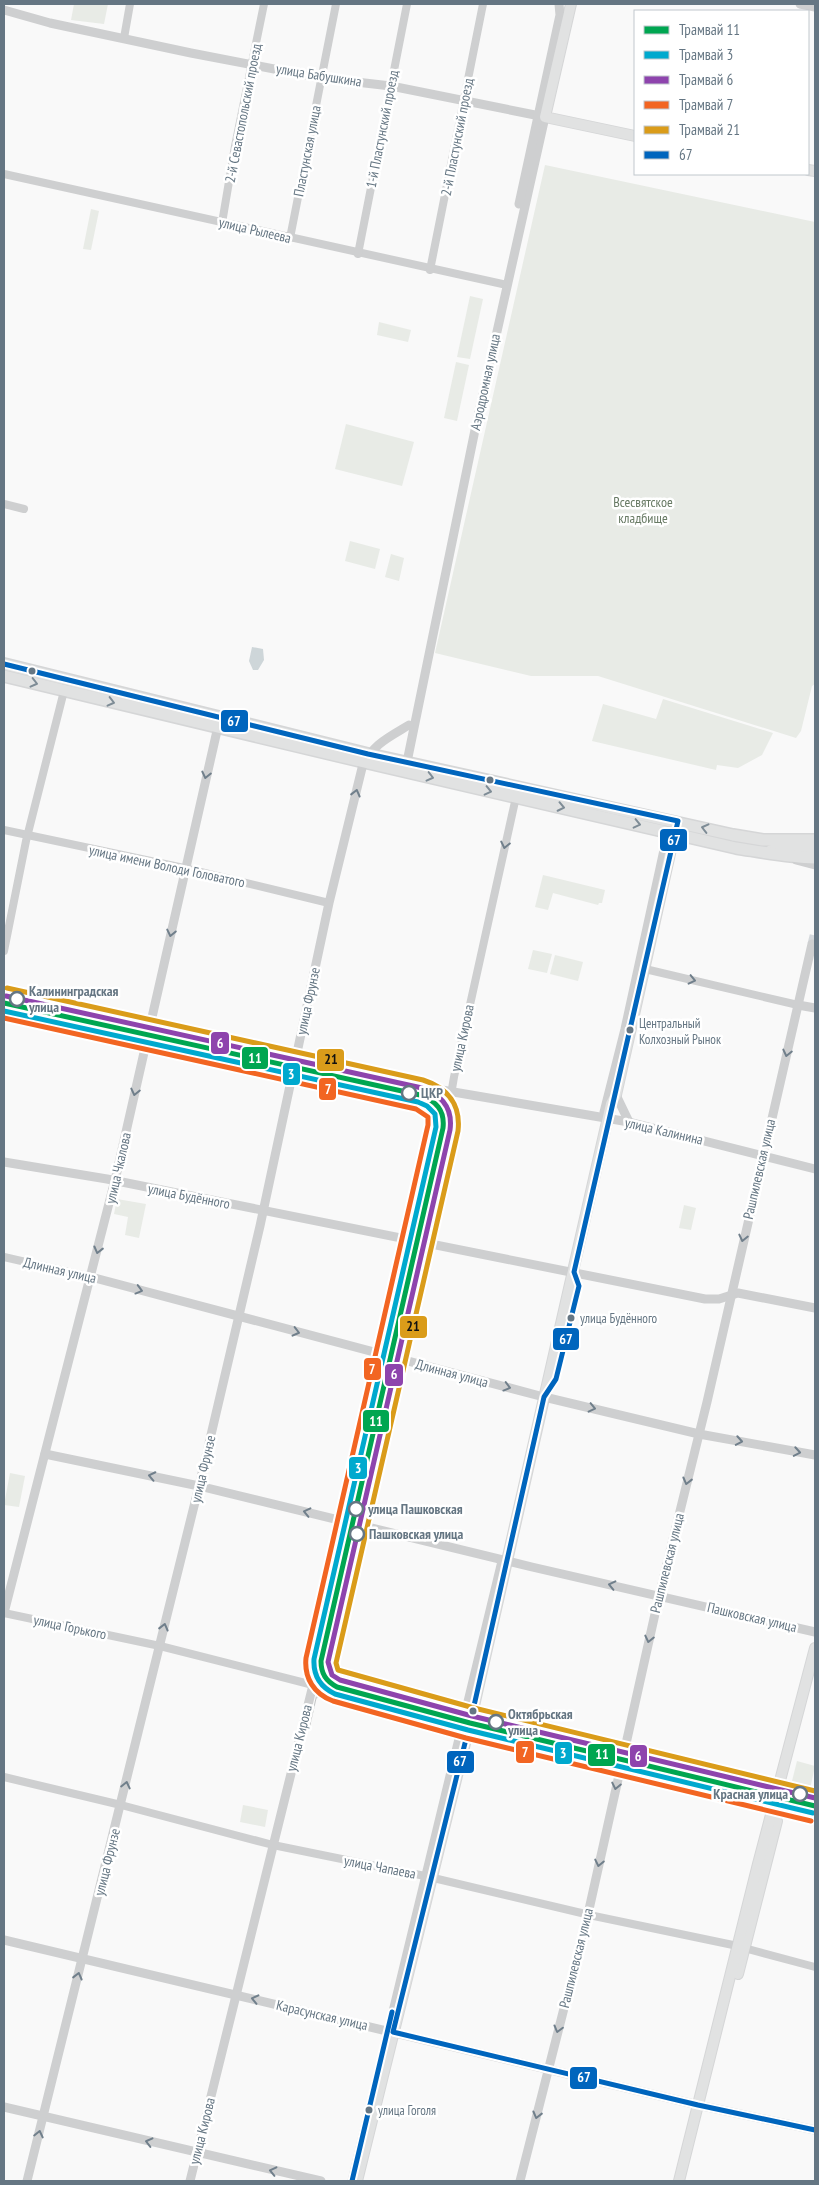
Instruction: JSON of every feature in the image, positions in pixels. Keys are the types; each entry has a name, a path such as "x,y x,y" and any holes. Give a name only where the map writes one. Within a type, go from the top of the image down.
{"main road":[{"name":"Аэродромная улица","path":"541,117 571,4"},
{"name":"улица Бабушкина","path":"541,117 634,136"},
{"path":"4,664 65,685 366,758 763,840 815,840"},
{"path":"4,676 65,685"},
{"path":"402,764 516,797 736,848 756,850 815,849"},
{"path":"357,2181 390,2031 505,1561 572,1272 605,1118 616,1095 645,969 674,821"},
{"path":"756,850 789,858 815,858"},
{"path":"780,1796 815,1648"},
{"path":"679,2181 701,2105 780,1796 815,1669"},
{"path":"685,2181 701,2105"}],"street":[{"path":"124,38 130,4"},
{"name":"2-й Севастопольский проезд","path":"222,223 235,146 264,4"},
{"name":"Пластунская улица","path":"290,238 336,4"},
{"name":"1-й Пластунский проезд","path":"358,254 407,4"},
{"name":"2-й Пластунский проезд","path":"430,270 483,4"},
{"name":"Аэродромная улица","path":"402,764 541,117 560,15 559,4"},
{"path":"803,7 815,7"},
{"name":"улица Бабушкина","path":"4,10 43,21 253,65 321,78 391,86 541,117"},
{"name":"улица Рылеева","path":"4,174 504,285"},
{"name":"Аэродромная улица","path":"402,764 469,429 504,285"},
{"path":"4,504 24,509"},
{"path":"4,951 28,836 65,685"},
{"name":"улица Чкалова","path":"4,1613 92,1278 151,1027 184,868 219,723"},
{"path":"366,758 379,743 409,725"},
{"name":"улица Фрунзе","path":"27,2181 82,1957 122,1805 199,1486 239,1318 329,903 366,758"},
{"name":"улица Кирова","path":"190,2181 313,1685 321,1670 446,1124 516,797"},
{"name":"улица имени Володи Головатого","path":"4,830 184,868 329,903"},
{"path":"605,1118 672,833"},
{"path":"789,858 815,866"},
{"name":"Рашпилевская улица","path":"520,2181 588,1914 659,1596 699,1434 812,944"},
{"path":"645,969 815,1008"},
{"name":"улица Калинина","path":"4,993 151,1027 452,1091 629,1122 815,1169"},
{"path":"4,1011 427,1103 444,1114 446,1124"},
{"path":"427,1103 439,1100 452,1091"},
{"path":"616,1095 629,1122"},
{"name":"улица Будённого","path":"4,1162 115,1181 705,1299 719,1299 738,1293 815,1308"},
{"name":"Длинная улица","path":"4,1257 92,1278 542,1397 699,1434 815,1455"},
{"name":"Пашковская улица","path":"45,1454 199,1486 505,1561 815,1632"},
{"name":"улица Горького","path":"4,1613 160,1646 313,1685 329,1683 467,1720 815,1805"},
{"name":"улица Чапаева","path":"4,1777 122,1805 273,1845 428,1876 588,1914 741,1947 815,1967"},
{"name":"Карасунская улица","path":"4,1940 701,2105 815,2130"},
{"path":"352,2181 390,2031"},
{"path":"4,2107 196,2154 320,2181"}],"green space":[{"path":"74,4 108,4 104,24 71,20"},
{"name":"Всесвятское кладбище","path":"545,165 815,222 815,684 812,686 801,731 796,738 598,676 531,676 435,653"},
{"path":"91,209 99,211 91,250 83,249"},
{"path":"470,296 483,299 470,359 457,357"},
{"path":"379,322 411,330 408,342 377,335"},
{"path":"456,362 469,365 457,421 444,418"},
{"path":"346,424 414,442 402,486 335,469"},
{"path":"350,541 380,549 375,569 345,561"},
{"path":"391,554 404,558 399,581 385,577"},
{"path":"663,699 773,733 762,755 738,768 717,765 716,770 592,741 603,704 656,719"},
{"path":"543,875 605,890 602,903 598,905 553,893 548,910 535,907"},
{"path":"533,950 552,954 547,973 528,969"},
{"path":"555,955 583,962 578,981 550,974"},
{"path":"117,1199 146,1204 139,1238 125,1235 128,1217 114,1214"},
{"path":"684,1205 696,1208 691,1230 679,1228"},
{"path":"10,1473 25,1476 19,1507 4,1505"},
{"path":"797,1761 815,1766 809,1794 790,1789"},
{"path":"243,1805 268,1810 265,1827 240,1822"}],"shaded area":[{"path":"252,647 263,649 264,660 258,670 253,670 249,661"}],"tunnel":[{"path":"812,944 815,932"}],"tram line":[{"name":"21","path":"7,988 423,1080 432,1083 446,1093 455,1106 458,1131 336,1663 338,1670 474,1708 815,1791"},
{"name":"6","path":"6,996 422,1088 435,1094 445,1103 448,1109 450,1130 328,1662 332,1675 340,1680 472,1716 815,1798"},
{"name":"11","path":"4,1003 420,1095 435,1103 441,1111 443,1128 321,1661 322,1670 327,1680 337,1687 470,1723 815,1806"},
{"name":"3","path":"4,1011 418,1102 427,1106 435,1114 436,1127 314,1659 316,1676 325,1688 335,1694 468,1730 813,1813"},
{"name":"7","path":"4,1018 416,1109 428,1117 428,1125 306,1658 309,1679 320,1694 333,1701 466,1738 811,1821"},
{"path":"309,1729 325,1659"},
{"path":"317,1698 323,1689 337,1687"}],"transit line":[{"name":"67","path":"4,664 368,754 678,821 574,1272 579,1286 556,1379 544,1397 471,1719 393,2032 698,2105 815,2130"},
{"name":"67","path":"352,2181 392,2012"}],"place":[{"name":"Калининградская улица","path":"17,999"},
{"name":"Центральный Колхозный Рынок","path":"630,1030"},
{"name":"ЦКР","path":"409,1093"},
{"name":"улица Будённого","path":"571,1318"},
{"name":"улица Пашковская","path":"356,1509"},
{"name":"Пашковская улица","path":"357,1534"},
{"name":"Октябрьская улица","path":"496,1722"},
{"name":"Красная улица","path":"800,1794"},
{"name":"улица Гоголя","path":"369,2110"}]}
